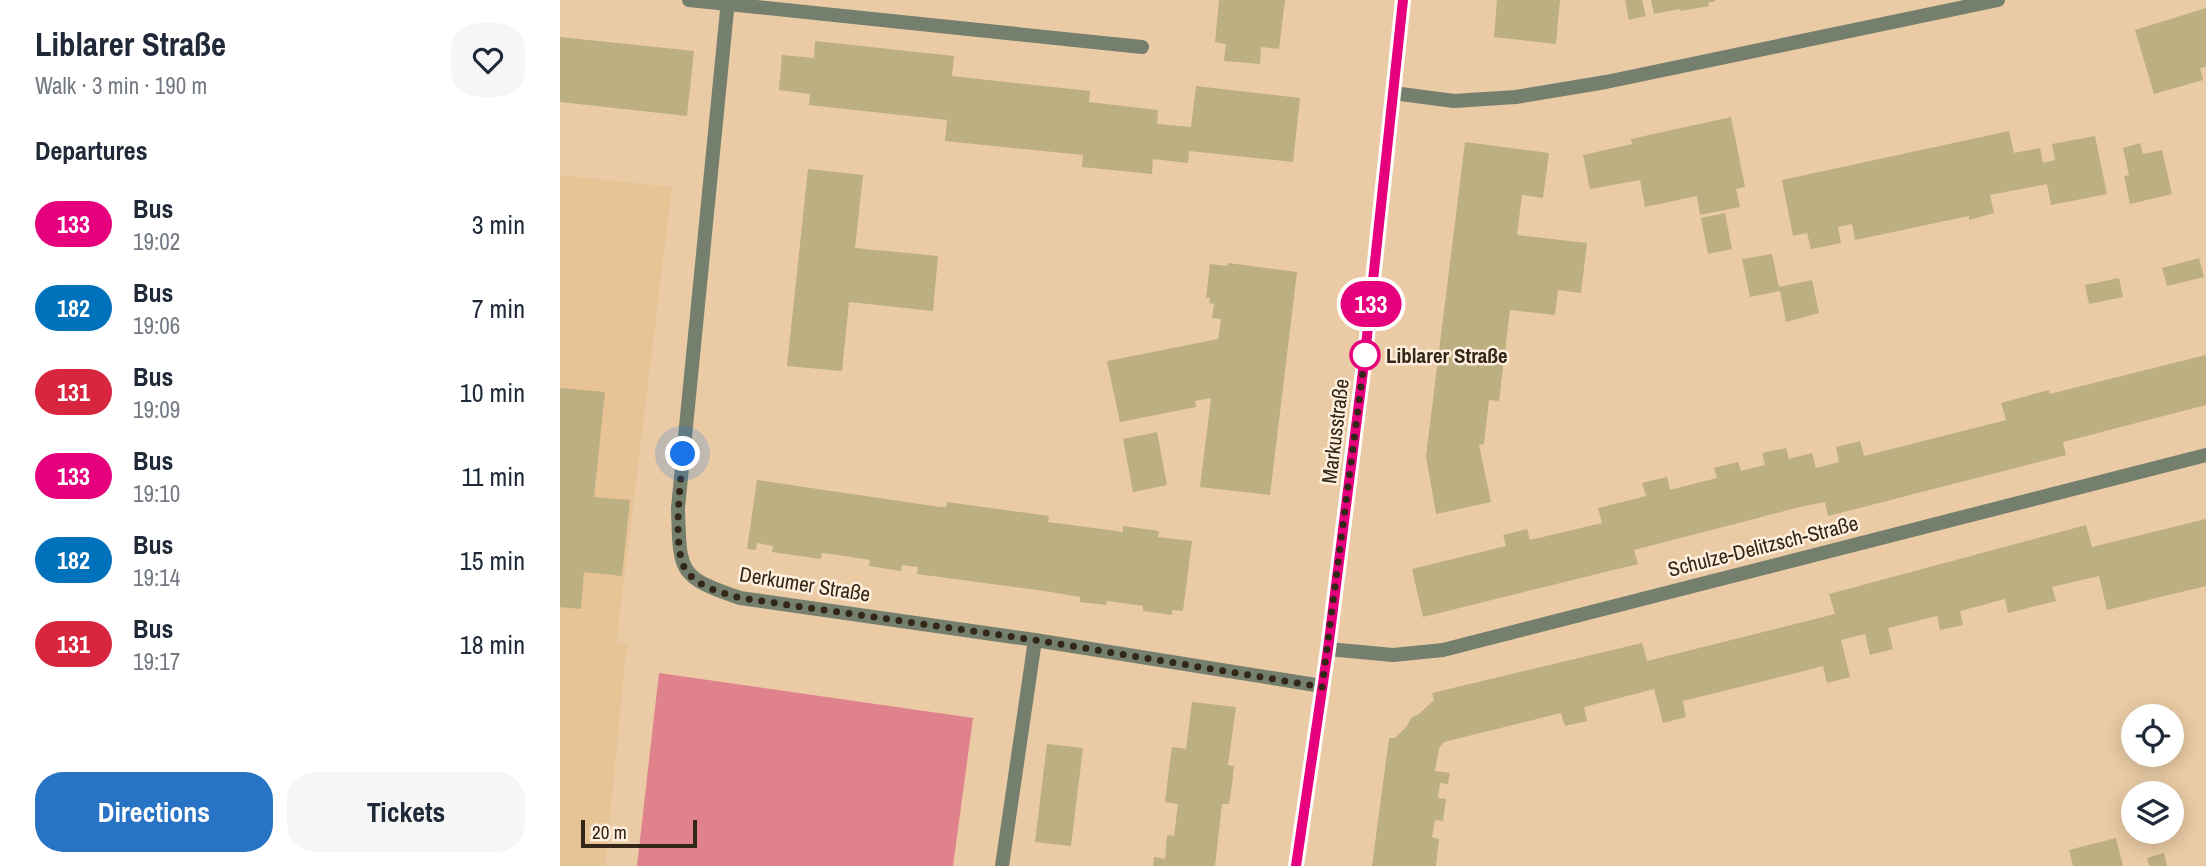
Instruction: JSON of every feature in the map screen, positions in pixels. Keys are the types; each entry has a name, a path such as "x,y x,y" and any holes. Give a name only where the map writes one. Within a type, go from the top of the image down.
{"street":[{"path":"689,0 1142,47"},
{"name":"Markusstraße","path":"1296,866 1328,649 1367,341 1403,0"},
{"path":"1393,93 1454,101 1516,97 1606,82 1998,0"},
{"name":"Derkumer Straße","path":"728,2 678,508 680,551 686,571 704,586 740,598 1035,640 1322,687"},
{"name":"Schulze-Delitzsch-Straße","path":"1328,649 1394,655 1443,650 2206,455"},
{"path":"1002,866 1035,640"}],"shaded area":[{"path":"560,175 672,187 619,621 617,644 627,643 605,866 560,866"},
{"path":"659,673 973,718 953,866 637,866"}],"building":[{"path":"1219,0 1285,0 1279,49 1261,47 1260,64 1224,61 1226,44 1215,42"},
{"path":"1497,0 1560,0 1556,44 1494,37"},
{"path":"1625,0 1642,0 1646,16 1629,20"},
{"path":"1651,0 1716,1 1708,3 1709,6 1654,14"},
{"path":"2206,8 2206,67 2200,68 2203,80 2154,94 2135,30"},
{"path":"560,37 694,51 687,116 560,102"},
{"path":"815,41 954,56 952,76 1090,91 1089,102 1158,110 1157,124 1191,127 1196,86 1300,98 1293,162 1189,151 1188,163 1153,159 1152,174 1082,167 1083,155 945,141 947,120 809,105 810,94 779,90 782,55 814,58"},
{"path":"1731,117 1745,187 1736,189 1740,207 1700,215 1697,196 1645,207 1640,180 1590,189 1583,155 1632,144 1631,139"},
{"path":"2009,131 2014,153 2040,148 2043,163 2055,160 2052,144 2095,136 2107,194 2051,205 2047,184 1990,195 1994,213 1969,220 1969,216 1855,240 1852,224 1838,227 1841,243 1811,249 1807,233 1793,236 1782,180"},
{"path":"1465,142 1549,153 1543,198 1522,195 1517,235 1587,243 1581,293 1558,290 1555,315 1510,310 1499,401 1489,400 1484,444 1479,445 1491,502 1436,514 1426,456"},
{"path":"2140,143 2143,154 2162,150 2172,194 2130,204 2124,176 2129,175 2123,148"},
{"path":"808,169 863,175 855,248 938,256 933,311 849,302 842,371 787,366"},
{"path":"1725,213 1732,249 1708,254 1701,218"},
{"path":"1772,254 1779,287 1812,280 1819,313 1786,322 1780,291 1750,297 1742,259"},
{"path":"2199,258 2204,277 2167,286 2162,268"},
{"path":"1228,263 1297,272 1270,495 1200,487 1211,398 1195,401 1196,407 1120,422 1107,361 1218,339 1221,319 1212,318 1214,304 1209,303 1210,298 1206,298 1210,264 1227,266"},
{"path":"2119,278 2123,297 2089,304 2085,285"},
{"path":"2206,355 2206,405 2063,442 2066,455 1828,516 1825,502 1800,507 1634,550 1638,564 1423,617 1412,569 1506,546 1503,535 1527,529 1530,540 1602,523 1598,508 1646,496 1642,483 1667,477 1670,490 1717,478 1714,468 1738,462 1741,471 1765,465 1762,453 1786,448 1789,459 1812,453 1816,468 1839,462 1836,447 1860,441 1864,456 2006,420 2001,403 2049,390 2050,394"},
{"path":"560,388 605,392 594,497 630,500 622,576 584,572 581,609 560,607"},
{"path":"1157,432 1167,485 1133,492 1123,439"},
{"path":"757,480 940,507 946,507 947,502 1049,516 1048,522 1123,532 1123,526 1159,531 1158,537 1192,541 1183,611 1172,610 1172,615 1143,611 1143,606 1107,601 1106,605 1080,602 1080,597 917,574 918,567 902,565 901,571 869,566 870,560 845,556 822,553 821,559 772,552 773,546 757,543 756,550 747,549"},
{"path":"2206,519 2206,586 2107,610 2099,576 2052,587 2056,601 2008,613 2005,599 1960,611 1963,625 1940,630 1937,616 1888,628 1893,649 1870,655 1865,634 1841,640 1850,677 1827,683 1823,666 1683,701 1686,717 1663,723 1654,689 1584,707 1587,721 1565,726 1561,713 1444,742 1439,748 1435,771 1450,773 1448,784 1440,783 1438,798 1446,799 1443,821 1435,820 1432,837 1439,839 1436,866 1372,866 1389,738 1395,738 1411,718 1434,700 1432,693 1642,643 1647,661 1835,614 1829,594 2086,525 2092,547"},
{"path":"1192,702 1236,707 1228,765 1234,766 1232,785 1229,804 1222,804 1215,866 1153,866 1154,857 1165,859 1167,835 1174,836 1178,804 1165,802 1172,747 1186,749"},
{"path":"1047,744 1083,748 1071,846 1035,842"},
{"path":"2116,838 2123,866 2073,866 2069,850"},
{"path":"2164,853 2167,866 2149,866 2147,858"}],"bus line":[{"name":"133","path":"1296,866 1328,649 1365,355 1403,0"}],"place":[{"name":"Liblarer Straße","path":"1365,355"}],"route":[{"path":"683,454 678,508 680,551 686,571 704,586 740,598 1035,640 1322,687 1365,355"}]}
